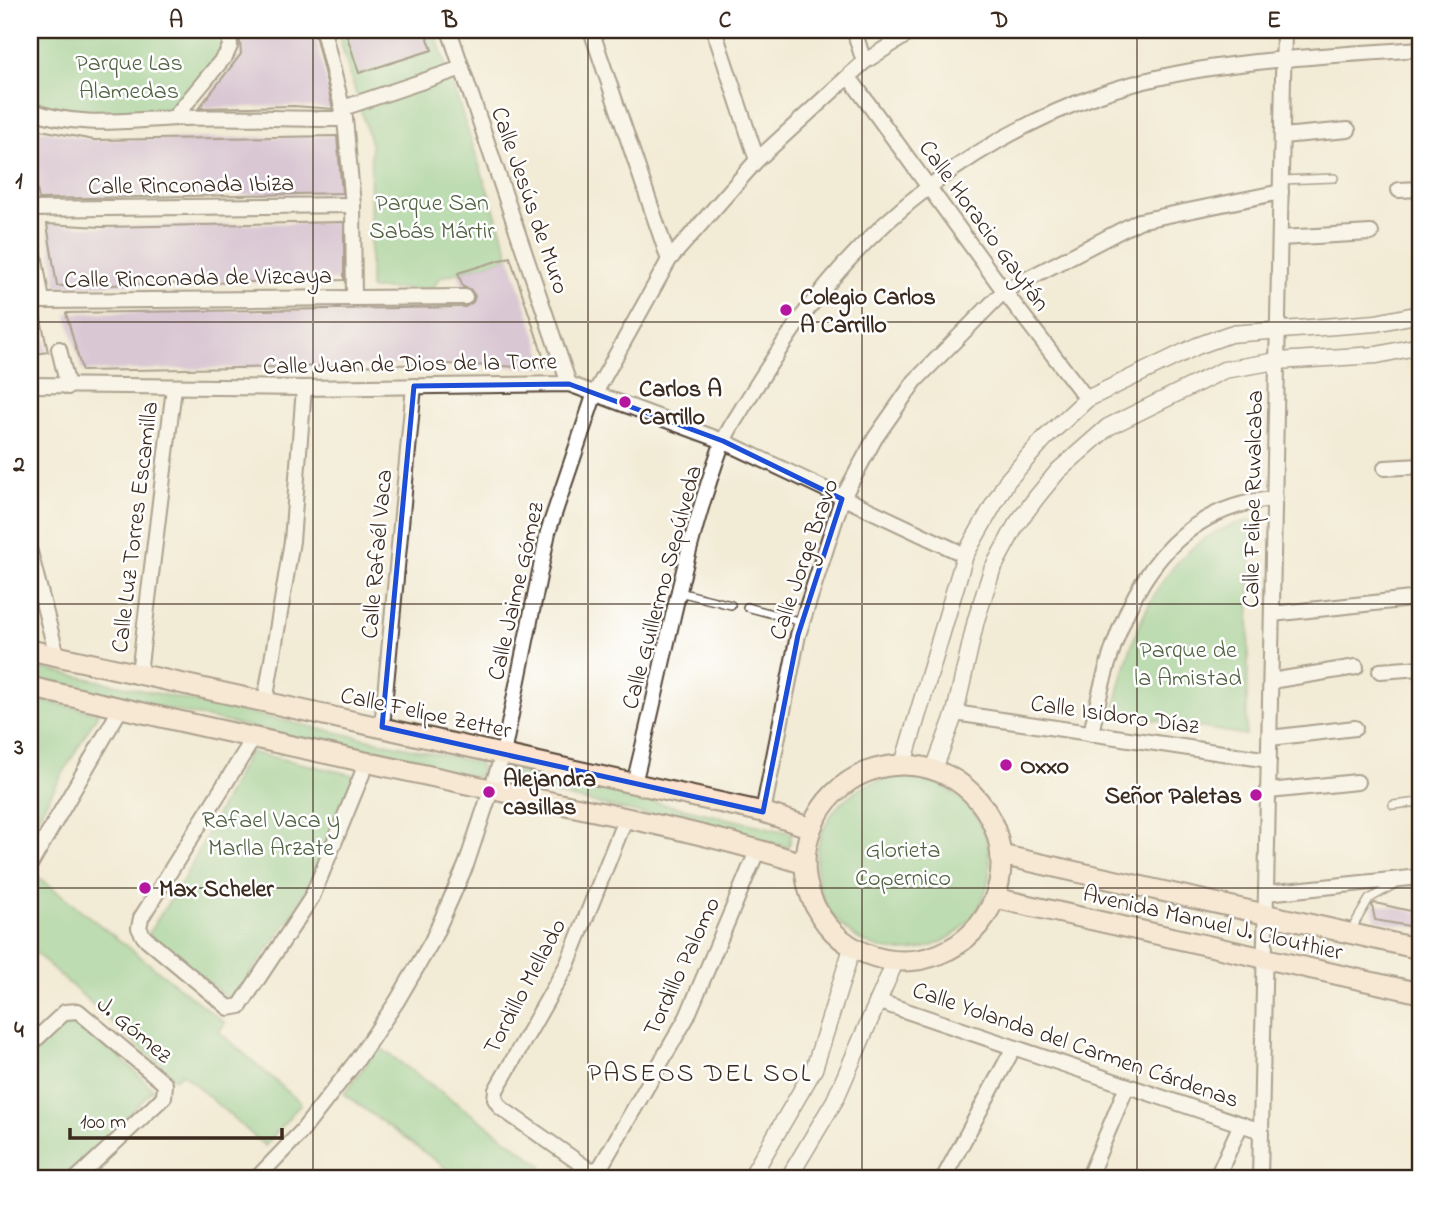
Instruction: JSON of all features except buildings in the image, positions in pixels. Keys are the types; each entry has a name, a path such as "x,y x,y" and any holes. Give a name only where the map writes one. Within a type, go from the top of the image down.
{"main road":[{"name":"Calle Felipe Zetter","path":"30,650 763,812 811,828"},
{"path":"30,687 253,739 626,817 758,849 804,864"},
{"path":"903,764 934,769 951,777 980,802 994,827 1001,855 995,898 974,933 957,946 920,961 895,962 875,958 852,948 823,921 810,894 804,864 811,828 822,807 838,789 857,775 879,767 903,764"},
{"name":"Avenida Manuel J. Clouthier","path":"1001,855 1420,949"},
{"name":"Avenida Manuel J. Clouthier","path":"995,898 1420,993"}],"street":[{"path":"174,118 226,55 230,46 229,30"},
{"path":"323,30 344,114 353,205 354,298"},
{"name":"Calle Jesús de Muro","path":"449,30 569,384"},
{"path":"591,30 669,260"},
{"path":"714,30 757,160"},
{"path":"854,30 864,62"},
{"name":"Calle Jaime Gómez","path":"256,1179 302,1131 397,1001 432,941 466,864 503,754 548,532 595,393 669,260 757,160 864,62 914,30"},
{"name":"Calle Felipe Ruvalcaba","path":"1259,1179 1283,60 1288,30"},
{"name":"Calle Guillermo Sepúlveda","path":"634,783 679,592 723,441 774,357 830,278 877,230 927,186 1012,133 1099,94 1188,73 1283,60 1420,49"},
{"path":"30,110 57,120 88,123 344,114 462,68"},
{"name":"Calle Horacio Gaytán","path":"849,77 1004,291 1087,399"},
{"path":"1282,136 1348,130"},
{"name":"Calle Jorge Bravo","path":"763,812 802,622 842,499 875,438 915,381 1004,291 1139,221 1281,186"},
{"path":"1399,190 1420,188"},
{"name":"Calle Rinconada Ibiza","path":"30,209 353,205"},
{"name":"Calle Rinconada de Vizcaya","path":"30,230 43,301 465,297"},
{"path":"1280,238 1371,233"},
{"path":"903,764 965,555 1007,481 1045,438 1087,399 1210,339 1278,329 1376,323 1420,314"},
{"path":"934,769 955,713 976,620 992,570 1016,525 1058,471 1108,427 1224,370 1277,361 1377,355 1420,346"},
{"path":"59,349 68,387"},
{"name":"Calle Juan de Dios de la Torre","path":"30,385 304,388 569,384 723,441 965,555"},
{"name":"Calle Rafaél Vaca","path":"382,727 415,386"},
{"name":"Calle Luz Torres Escamilla","path":"139,673 174,388"},
{"path":"265,702 292,541 304,388"},
{"path":"1385,468 1420,466"},
{"path":"1091,734 1102,675 1141,580 1188,531 1220,512 1253,501 1275,499"},
{"path":"30,552 57,656"},
{"path":"1272,614 1420,598"},
{"path":"1271,681 1356,667"},
{"path":"1380,671 1420,668"},
{"path":"30,864 121,708"},
{"name":"Calle Isidoro Díaz","path":"955,713 1269,760"},
{"path":"1270,738 1355,728"},
{"path":"253,739 141,918 139,928 144,937 225,1007 233,1009 240,1006 312,897 367,762"},
{"path":"1269,791 1357,782"},
{"name":"Tordillo Mellado","path":"596,1170 588,1169 554,1146 501,1108 495,1099 497,1084 567,965 626,817"},
{"name":"Tordillo Palomo","path":"596,1170 601,1167 687,1017 758,849"},
{"path":"1266,893 1413,878"},
{"path":"750,1179 814,1069 852,948"},
{"path":"788,1179 835,1100 895,962"},
{"name":"Calle Yolanda del Carmen Cárdenas","path":"877,1001 1261,1131"},
{"name":"J. Gómez","path":"30,1045 59,1016 71,1009 84,1014 162,1080 166,1089 164,1097 76,1179"},
{"path":"943,1179 1013,1049"},
{"path":"1088,1179 1127,1086"},
{"path":"1216,1179 1241,1124"}],"lane":[{"path":"1281,186 1334,178"},
{"path":"679,592 731,605"},
{"path":"747,607 802,622"},
{"path":"1393,805 1420,802"},
{"path":"1349,934 1368,899 1413,878"}],"highlighted area":[{"path":"569,384 723,441 842,499 798,635 763,812 382,727 414,386"}],"green space":[{"name":"Parque Las Alamedas","path":"30,30 227,30 222,56 173,117 99,120 63,114 30,100"},
{"name":"Parque San Sabás Mártir","path":"337,30 434,30 510,257 439,278 433,289 370,289 371,144"},
{"name":"Parque de la Amistad","path":"1252,520 1246,735 1114,713 1129,652 1155,593 1173,568 1195,546 1221,530"},
{"path":"30,666 479,763 482,771 476,777 30,679"},
{"path":"30,698 98,713 30,830"},
{"name":"Rafael Vaca y Marlla Arzate","path":"249,752 354,775 327,849 289,920 237,992 229,999 148,934 185,877"},
{"path":"513,770 792,833 789,847 509,784 505,776"},
{"name":"Glorieta Copernico","path":"903,777 936,784 964,803 983,831 990,864 983,897 964,925 936,944 903,951 870,944 842,925 823,897 816,864 823,831 842,803 870,784"},
{"path":"37,876 225,1023 219,1032 301,1103 265,1146 182,1073 175,1079 30,948 30,884"},
{"path":"73,1013 153,1089 118,1127 59,1179 30,1179 30,1058"},
{"path":"379,1047 543,1166 533,1179 461,1179 344,1094"}],"place":[{"name":"Colegio Carlos A Carrillo","path":"786,310"},
{"name":"Carlos A Carrillo","path":"625,402"},
{"name":"Oxxo","path":"1006,765"},
{"name":"Alejandra casillas","path":"489,792"},
{"name":"Señor Paletas","path":"1256,795"},
{"name":"Max Scheler","path":"145,888"}],"district":[{"name":"PASEOS DEL SOL","path":"700,1072"}]}
